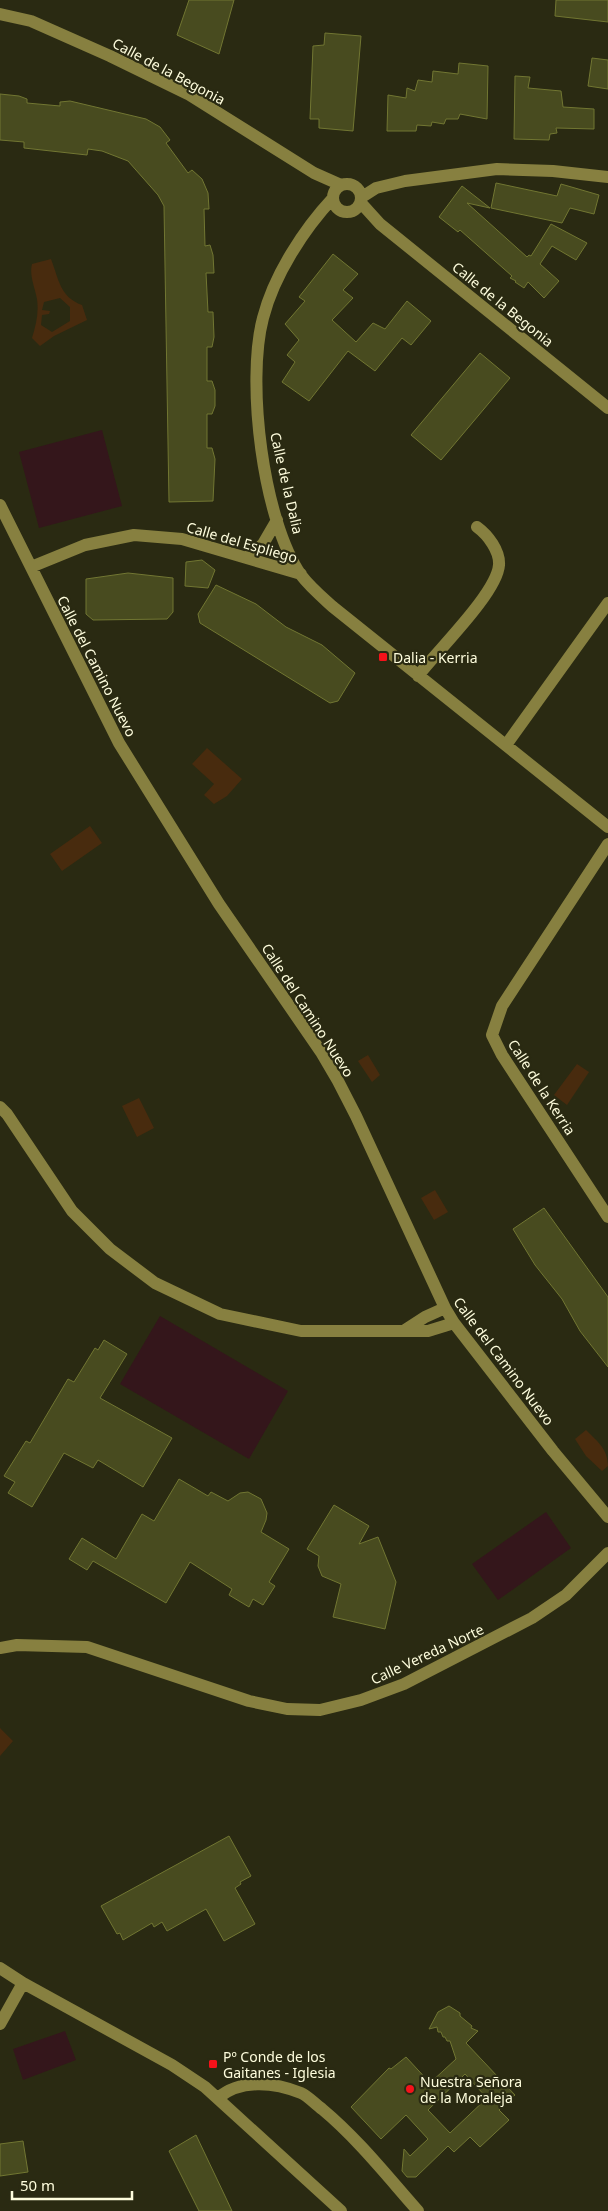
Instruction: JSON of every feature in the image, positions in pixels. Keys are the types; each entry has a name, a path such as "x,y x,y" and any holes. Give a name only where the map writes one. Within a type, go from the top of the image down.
{"street":[{"name":"Calle de la Begonia","path":"0,14 31,21 110,56 188,94 314,173 336,192"},
{"path":"358,204 360,191 355,186 348,184 336,192 335,205 341,210 358,204 376,188 405,181 497,169 553,171 608,177"},
{"name":"Calle de la Dalia","path":"336,192 297,244 273,291 263,318 256,374 257,412 265,466 277,520 286,546 301,574 332,607 608,827"},
{"name":"Calle de la Begonia","path":"358,204 380,224 608,408"},
{"name":"Calle del Camino Nuevo","path":"0,505 119,743 178,841 321,1052 338,1082 356,1116 445,1308 454,1323 553,1451 608,1517"},
{"path":"247,558 263,544 277,520"},
{"path":"418,676 471,615 495,581 499,566 498,555 486,533 477,527"},
{"name":"Calle del Espliego","path":"31,567 85,546 134,535 182,539 282,570 301,574"},
{"path":"506,746 608,603"},
{"name":"Calle de la Kerria","path":"608,844 502,1006 492,1035 502,1055 608,1217"},
{"path":"0,1107 7,1114 72,1211 110,1249 155,1283 220,1314 301,1331 428,1331 454,1323"},
{"path":"405,1330 425,1317 445,1308"},
{"name":"Calle Vereda Norte","path":"0,1648 17,1645 87,1647 249,1701 287,1709 320,1710 345,1705 384,1693 414,1680 552,1606 582,1582 608,1554"},
{"path":"0,1968 23,1983 172,2065 218,2098 341,2211"},
{"path":"0,2024 23,1983"},
{"path":"218,2098 227,2090 252,2084 266,2084 302,2093 347,2130 418,2211"}],"shaded area":[{"path":"51,259 61,287 69,297 82,305 87,320 54,336 40,346 32,338 38,309 32,277 32,264","holes":["60,298 70,307 70,321 52,332 41,325 42,315 49,314 50,311 42,310 44,302"]},
{"path":"102,430 122,506 39,528 19,452"},
{"path":"207,748 242,779 227,796 214,804 204,795 214,784 192,764"},
{"path":"90,826 102,843 62,871 50,854"},
{"path":"368,1055 380,1075 372,1082 358,1061"},
{"path":"577,1064 589,1072 567,1105 554,1095"},
{"path":"139,1098 154,1128 137,1137 122,1106"},
{"path":"435,1190 448,1212 434,1220 421,1198"},
{"path":"160,1316 288,1391 249,1459 120,1384"},
{"path":"586,1430 604,1450 608,1460 608,1466 602,1471 586,1456 575,1439"},
{"path":"546,1512 571,1548 498,1600 472,1564"},
{"path":"0,1728 13,1741 0,1756"},
{"path":"65,2031 76,2060 23,2080 13,2049"}],"building":[{"path":"189,0 234,0 219,54 177,35"},
{"path":"556,0 608,0 608,22 555,16"},
{"path":"325,33 361,36 353,131 319,128 319,119 310,119 313,46 324,45"},
{"path":"592,58 608,60 608,89 588,86"},
{"path":"459,63 488,66 487,119 460,114 458,119 446,119 444,124 432,122 431,126 417,125 416,131 387,131 388,95 406,98 407,88 415,91 418,80 432,82 433,71 458,74"},
{"path":"515,76 530,77 528,88 561,91 563,107 594,109 594,129 556,128 557,133 550,134 549,140 514,139"},
{"path":"0,94 19,96 27,99 27,103 60,106 60,102 70,101 146,119 160,127 170,140 166,143 188,173 192,170 202,179 208,193 209,209 204,209 205,246 210,245 213,255 214,273 206,273 208,312 213,312 214,337 212,347 207,347 207,381 212,381 215,390 215,406 212,414 207,414 207,448 212,448 215,459 213,501 169,502 164,206 158,195 128,161 102,151 88,149 87,155 24,148 24,142 0,140"},
{"path":"496,183 557,196 561,184 599,195 594,214 570,208 562,223 491,208"},
{"path":"462,186 490,208 467,203 527,257 531,256 551,224 587,243 576,260 552,246 540,264 559,281 544,298 528,282 524,288 515,282 510,278 512,276 460,230 458,232 439,217"},
{"path":"333,254 358,274 343,290 353,298 332,320 356,342 373,323 385,329 407,301 431,321 411,345 402,338 375,371 348,351 309,401 282,382 295,362 287,355 299,340 285,324 305,301 299,297"},
{"path":"480,353 510,378 441,460 411,435"},
{"path":"202,560 215,570 208,588 185,586 186,562"},
{"path":"128,573 173,578 173,612 167,619 93,620 86,614 86,579"},
{"path":"216,585 256,604 286,627 322,645 355,673 338,701 330,703 200,623 198,614"},
{"path":"544,1208 608,1297 608,1367 580,1331 562,1299 535,1265 513,1229"},
{"path":"104,1340 127,1354 100,1398 172,1438 143,1487 98,1460 93,1468 64,1453 32,1507 8,1493 15,1482 4,1476 26,1441 30,1443 68,1379 74,1382 95,1348 98,1350"},
{"path":"179,1479 208,1496 211,1492 228,1501 240,1493 248,1492 261,1499 267,1513 261,1532 289,1549 269,1582 275,1586 263,1605 253,1599 249,1607 229,1595 232,1589 190,1562 166,1603 93,1561 87,1570 69,1559 82,1538 116,1559 142,1514 154,1521"},
{"path":"334,1505 369,1526 359,1544 378,1537 396,1582 385,1629 333,1617 341,1584 322,1576 318,1566 319,1556 307,1549"},
{"path":"229,1836 251,1876 240,1882 241,1884 235,1888 255,1924 224,1941 206,1909 167,1931 162,1922 154,1927 152,1923 123,1940 120,1933 117,1934 101,1906"},
{"name":"Nuestra Señora de la Moraleja","path":"449,2006 460,2013 460,2016 472,2026 471,2028 478,2031 466,2043 515,2095 499,2110 509,2120 480,2147 470,2137 454,2152 448,2146 416,2177 407,2177 402,2171 404,2149 410,2156 428,2139 406,2115 381,2139 351,2107 389,2068 391,2069 406,2057 430,2083 456,2059 450,2041 443,2037 441,2032 438,2032 437,2027 429,2029 438,2012","holes":["465,2074 487,2098 450,2133 428,2110"]},
{"path":"196,2135 232,2211 199,2211 169,2151"},
{"path":"23,2141 28,2172 0,2176 0,2144"}],"place":[{"name":"Dalia - Kerria","path":"383,657"},
{"name":"Pº Conde de los Gaitanes - Iglesia","path":"213,2064"},
{"name":"Nuestra Señora de la Moraleja","path":"410,2089"}]}
